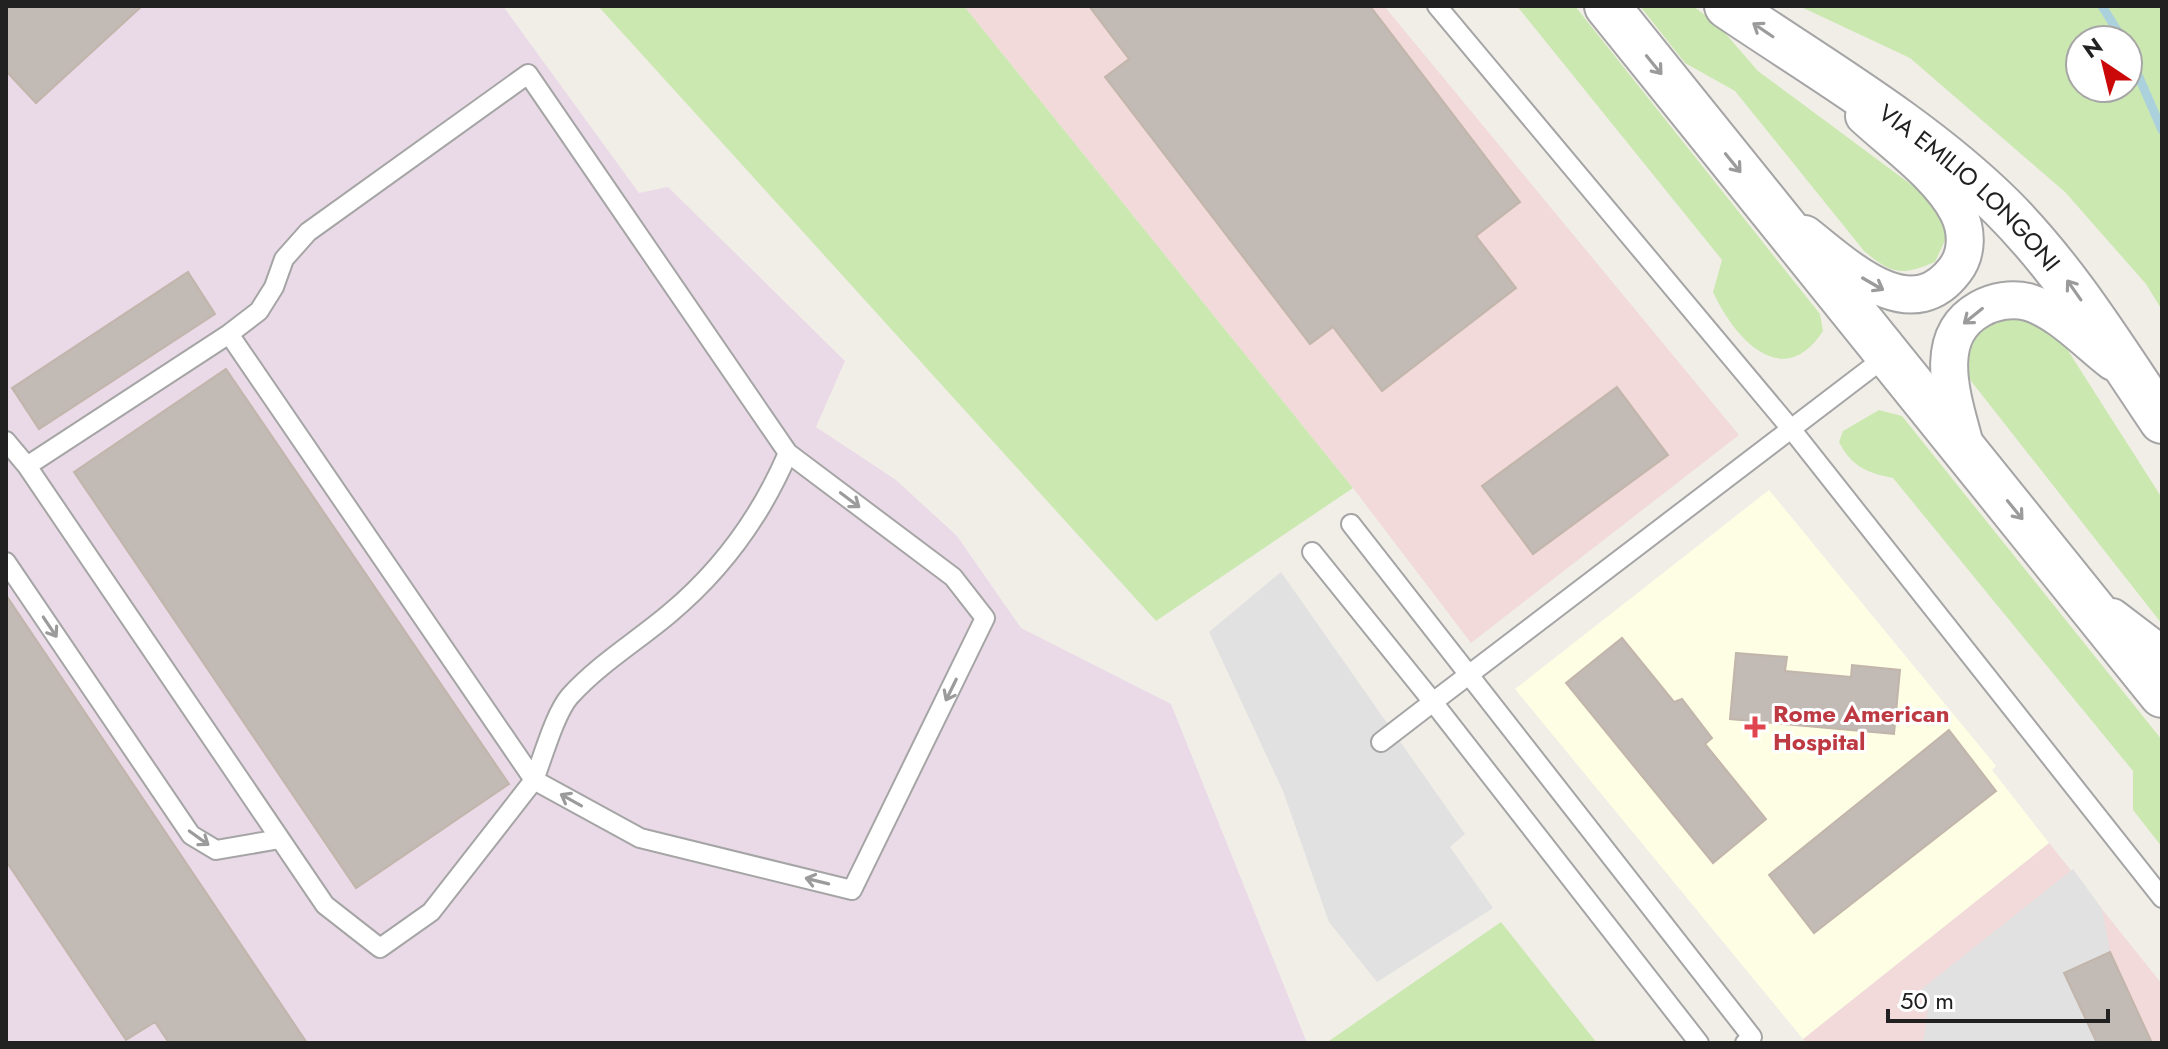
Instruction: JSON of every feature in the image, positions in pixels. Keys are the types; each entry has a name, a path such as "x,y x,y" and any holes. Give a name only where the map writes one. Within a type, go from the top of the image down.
{"street":[{"path":"1607,6 2162,695"},
{"name":"VIA EMILIO LONGONI","path":"1727,6 1925,142 2002,208 2068,281 2162,421"},
{"path":"1766,204 1858,275 1890,293 1919,293 1940,285 1957,268 1963,254 1962,223 1939,188 1799,55"},
{"path":"1966,449 1952,395 1948,353 1954,334 1965,320 1989,304 2013,300 2042,309 2133,378"},
{"path":"2082,594 2162,655"}],"lane":[{"path":"1437,6 1792,430 2162,898"},
{"path":"27,466 229,334 259,311 274,287 284,259 308,232 528,74 788,453 953,577 985,618 852,890 640,838 534,780 229,334"},
{"path":"1381,742 1889,355"},
{"path":"6,441 27,466 325,905 380,948 431,912 534,780 568,697 626,645 671,613 727,556 768,501 788,453"},
{"path":"1351,524 1752,1037 1745,1043"},
{"path":"1312,552 1699,1043"},
{"path":"6,562 191,835 216,850 280,839"}],"shaded area":[{"path":"6,6 503,6 639,193 668,187 845,361 816,427 896,480 957,536 1021,628 1171,704 1307,1043 6,1043"},
{"path":"964,6 1384,6 1739,435 1471,643 1353,488"},
{"name":"Rome American Hospital","path":"1769,490 1996,766 1992,770 2049,843 1803,1039 1515,689"},
{"path":"1281,572 1465,834 1450,847 1493,908 1377,982 1329,922 1283,791 1209,632"},
{"path":"2049,843 2162,984 2162,1043 1807,1043 1803,1039"},
{"path":"2073,869 2102,909 2110,952 2065,974 2097,1043 1923,1043 1928,1007 1918,992"}],"green space":[{"path":"598,6 964,6 1353,488 1156,621"},
{"path":"1517,6 1575,6 1820,314 1823,331 1807,349 1791,358 1775,358 1760,352 1733,326 1713,292 1722,260"},
{"path":"1640,6 1693,6 1718,25 1758,71 1936,203 1948,234 1935,262 1914,270 1898,271 1883,265 1864,251 1735,91 1685,63"},
{"path":"1799,6 2162,6 2162,310 2146,284 2065,192 1910,58"},
{"path":"1995,308 2053,327 2162,498 2162,624 1971,381 1965,369 1966,332"},
{"path":"1879,410 1902,416 2162,740 2162,847 2133,810 2133,771 1893,478 1861,467 1844,450 1839,442 1843,431"},
{"path":"1501,922 1597,1043 1326,1043"}],"building":[{"path":"6,6 142,6 36,103 6,71"},
{"path":"1089,6 1370,6 1520,202 1476,236 1516,288 1382,391 1333,327 1310,344 1105,77 1129,59"},
{"path":"188,272 215,314 39,429 12,388"},
{"path":"226,369 509,784 356,888 74,472"},
{"path":"1617,387 1668,455 1533,554 1482,486"},
{"path":"6,595 307,1043 169,1043 155,1022 126,1040 6,861"},
{"path":"1622,638 1674,702 1682,699 1712,738 1705,744 1766,819 1713,863 1566,683"},
{"path":"1736,653 1787,657 1785,671 1851,677 1852,665 1900,670 1894,734 1730,719"},
{"path":"1949,730 1996,791 1814,933 1769,875"},
{"path":"2110,952 2152,1043 2097,1043 2064,973"}],"waterway":[{"path":"2102,6 2113,24"},
{"path":"2144,89 2162,130"}],"place":[{"name":"Rome American Hospital","path":"1755,727"}]}
